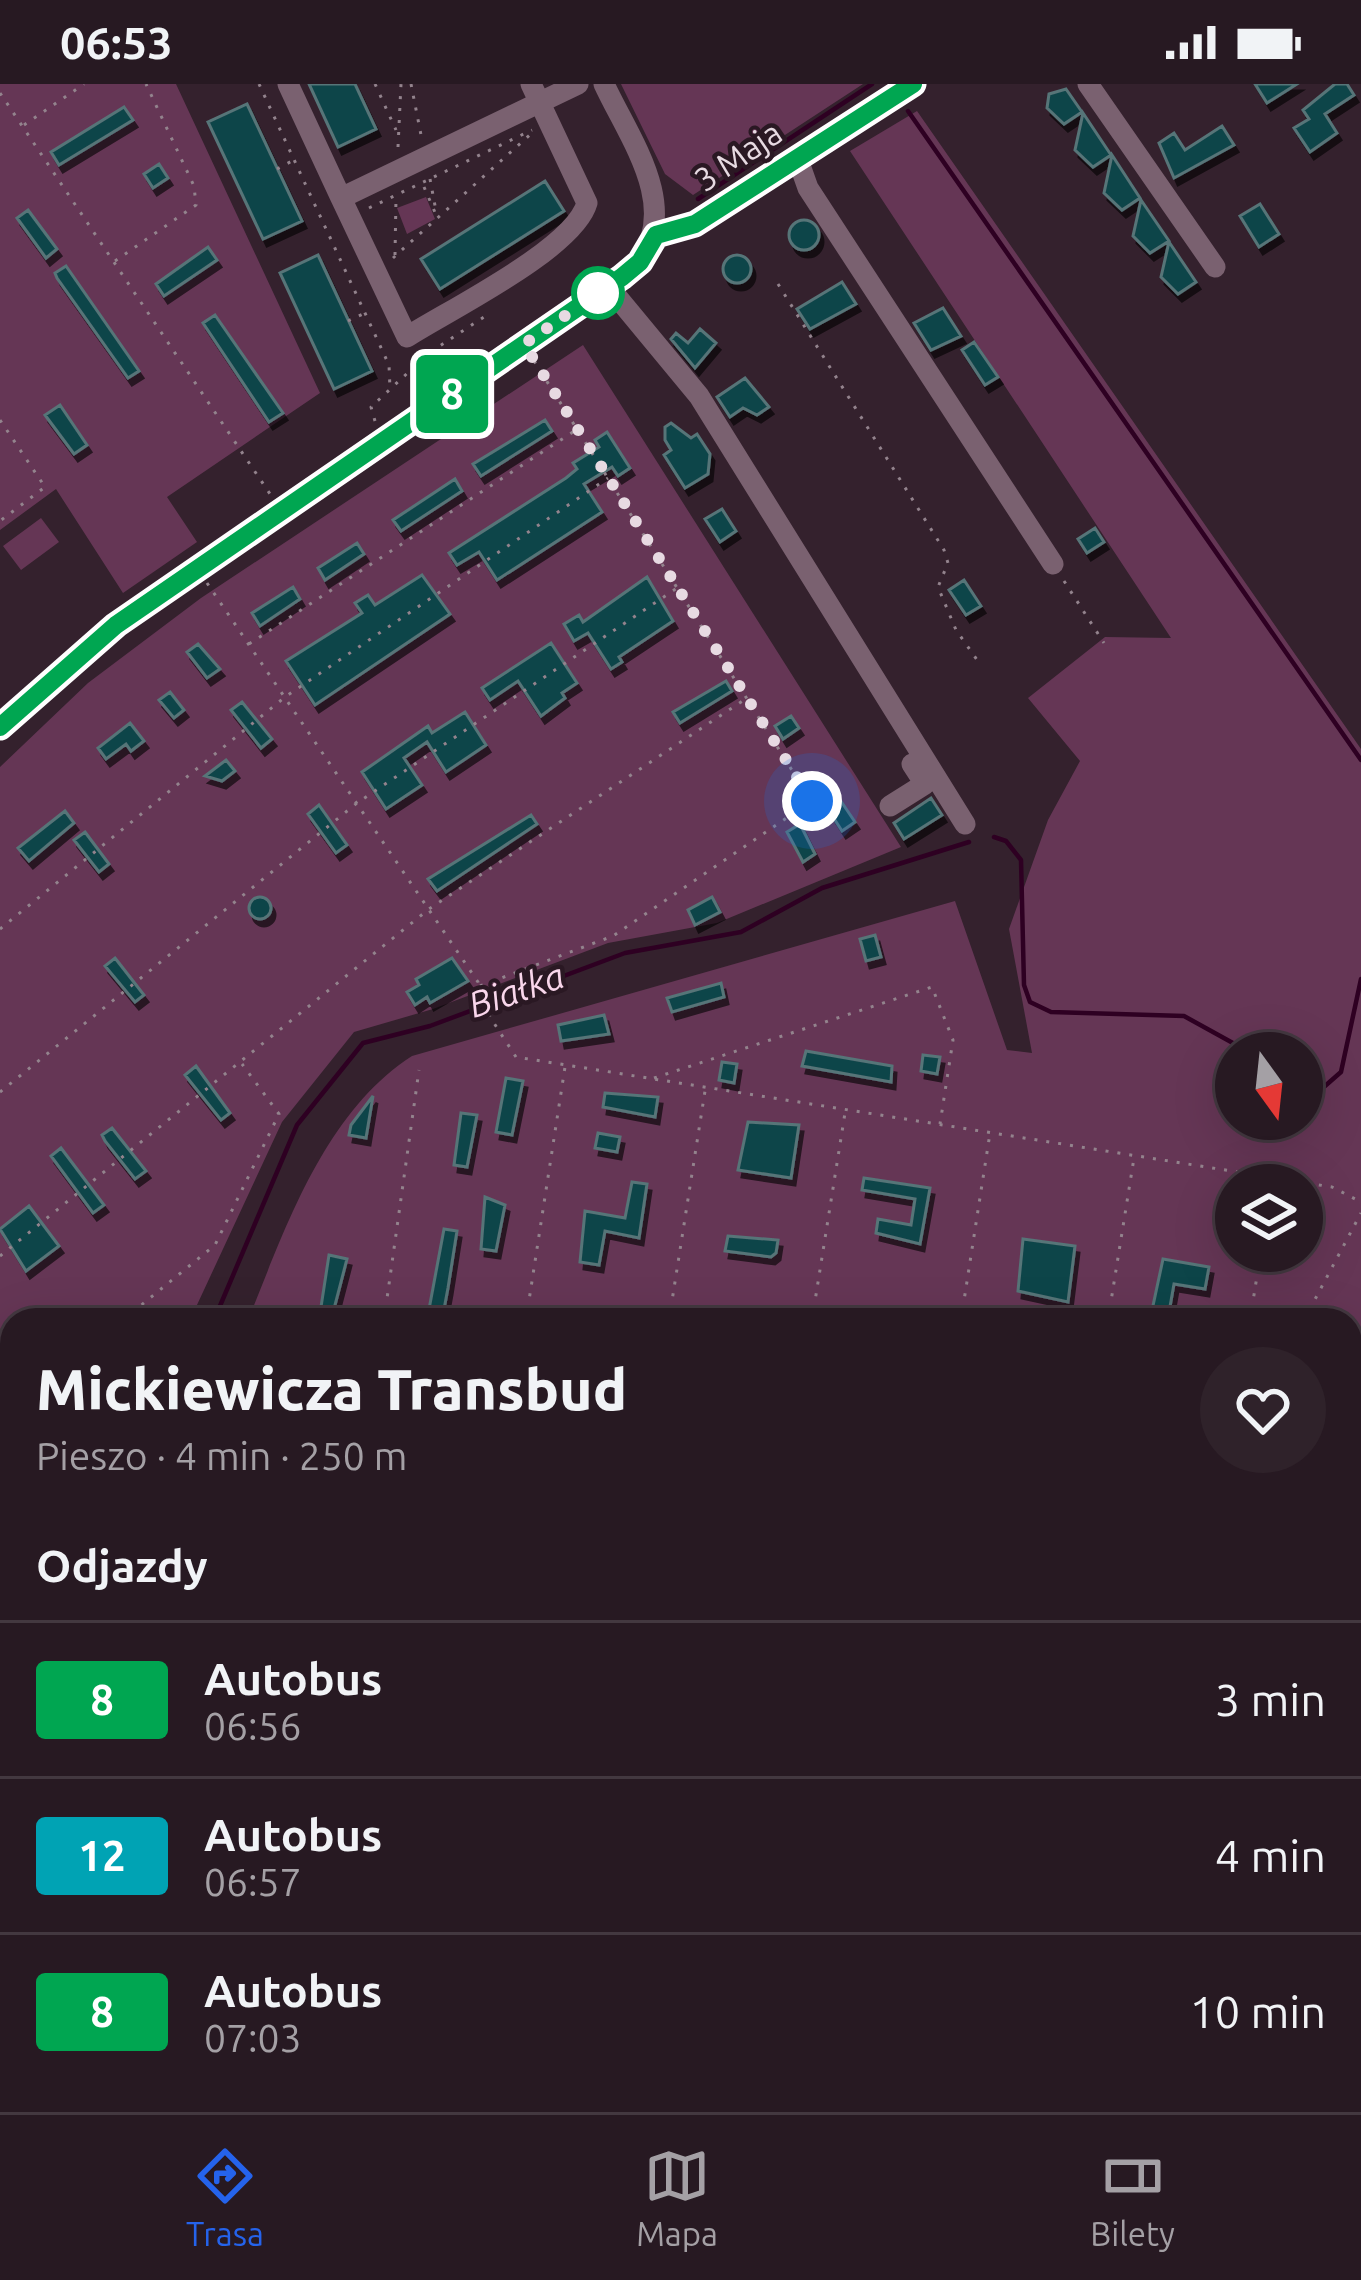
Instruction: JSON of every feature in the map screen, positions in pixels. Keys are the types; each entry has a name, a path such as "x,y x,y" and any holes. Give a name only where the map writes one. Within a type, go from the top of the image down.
{"street":[{"path":"288,84 406,337 568,233 587,203 535,93"},
{"path":"344,205 417,174 535,93 578,84"},
{"path":"0,727 82,652 197,568 524,344 615,295 656,235 655,195 604,84"},
{"name":"3 Maja","path":"656,235 695,224 914,84"},
{"path":"1088,84 1215,267"},
{"path":"796,157 808,188 1053,564"},
{"path":"615,295 925,784 890,806"},
{"path":"615,295 636,314 699,396 965,824"}],"path":[{"path":"23,126 84,84"},
{"path":"115,260 196,206 194,186 146,84"},
{"path":"260,84 389,365 390,389"},
{"path":"375,84 437,219"},
{"path":"0,93 281,510"},
{"path":"344,205 367,204 369,210 417,174 539,127 375,271"},
{"path":"277,169 295,160"},
{"path":"778,284 944,550 948,562 938,587 956,630 980,664"},
{"path":"380,427 370,414 371,407 429,353 493,310"},
{"path":"349,321 365,313"},
{"path":"524,344 824,821"},
{"path":"0,420 46,487 0,521"},
{"path":"249,644 577,429"},
{"path":"0,929 285,697 608,478"},
{"path":"1053,564 1104,643"},
{"path":"197,568 480,986 489,1013 516,1057 1215,1169"},
{"path":"0,1093 357,803 677,588"},
{"path":"0,1256 429,909 747,698"},
{"path":"480,986 613,936 812,801"},
{"path":"650,1079 932,987 953,1040 940,1126"},
{"path":"138,1308 215,1245 279,1114 241,1063"},
{"path":"528,1308 566,1065"},
{"path":"386,1308 419,1070"},
{"path":"671,1308 705,1089"},
{"path":"814,1308 845,1111"},
{"path":"963,1308 990,1133"},
{"path":"1110,1308 1135,1156"},
{"path":"1323,1186 1361,1202"},
{"path":"1310,1308 1361,1214"},
{"path":"1252,1308 1258,1272"}],"shaded area":[{"path":"0,84 176,84 320,393 167,497 197,542 123,593 56,489 0,530"},
{"path":"621,84 863,84 693,195 665,174"},
{"path":"917,111 1361,749 1361,1308 253,1308 293,1211 331,1140 381,1080 412,1056 955,901 1007,1050 1032,1053 1009,929 1048,820 1080,761 1028,698 1105,637 1171,638 850,151"},
{"path":"426,197 435,219 407,234 397,208"},
{"path":"583,345 901,847 717,923 608,943 433,1009 354,1032 282,1122 196,1308 0,1308 0,767 88,683 201,598"},
{"path":"41,518 59,542 21,570 3,546"}],"building":[{"path":"309,84 355,84 376,129 338,147"},
{"path":"1255,84 1297,84 1267,103"},
{"path":"1335,84 1347,84 1354,95 1325,114 1337,133 1310,152 1294,128 1309,119 1303,110"},
{"path":"1066,89 1082,112 1064,124 1047,108 1049,94"},
{"path":"247,104 302,221 263,239 208,122"},
{"path":"124,107 133,120 59,165 51,152"},
{"path":"1083,113 1111,155 1093,167 1075,150"},
{"path":"1222,126 1234,145 1174,178 1159,143 1174,133 1185,150"},
{"path":"1112,155 1140,198 1122,210 1104,193"},
{"path":"159,164 168,178 153,188 144,174"},
{"path":"545,181 564,211 440,289 421,259"},
{"path":"1141,200 1169,241 1150,253 1133,236"},
{"path":"1260,204 1279,234 1259,247 1240,216"},
{"path":"28,210 57,249 46,258 17,218"},
{"path":"804,220 819,235 804,250 789,235"},
{"path":"1169,242 1196,282 1178,294 1161,277"},
{"path":"208,247 217,260 164,296 156,284"},
{"path":"318,255 372,371 334,389 280,273"},
{"path":"737,255 747,259 751,269 747,279 737,283 727,279 723,269 727,259"},
{"path":"66,266 139,371 128,378 57,278 55,273"},
{"path":"842,282 856,304 810,329 797,309"},
{"path":"943,308 961,336 931,350 914,323"},
{"path":"215,315 283,413 269,422 203,323"},
{"path":"700,329 716,343 695,368 671,339 676,333 688,343"},
{"path":"974,342 998,377 985,385 962,350"},
{"path":"745,378 769,407 757,415 743,408 730,417 717,397"},
{"path":"60,405 87,445 74,454 45,415"},
{"path":"545,420 552,431 481,476 473,464"},
{"path":"671,423 691,438 697,434 710,454 708,474 685,488 664,455 671,450 665,427"},
{"path":"607,432 630,468 618,476 612,467 584,484 602,512 497,580 479,552 457,565 449,553 566,478 577,469 573,463 599,447 595,440"},
{"path":"455,479 462,491 401,531 393,520"},
{"path":"722,509 736,531 720,542 705,519"},
{"path":"1095,528 1104,542 1087,553 1078,539"},
{"path":"357,543 364,554 325,580 318,568"},
{"path":"422,575 450,614 315,705 286,661 362,613 355,603 368,595 375,605"},
{"path":"647,577 673,621 619,657 622,662 611,669 588,633 574,641 564,624 579,615 583,622"},
{"path":"964,580 981,606 966,615 949,590"},
{"path":"293,587 300,599 260,626 252,613"},
{"path":"551,643 577,683 562,693 565,698 541,716 518,681 490,700 482,688"},
{"path":"198,644 220,669 207,678 187,652"},
{"path":"726,681 732,691 680,723 673,712"},
{"path":"170,692 184,710 174,718 159,700"},
{"path":"242,702 272,739 261,748 231,710"},
{"path":"465,712 486,745 446,772 427,742 404,758 422,785 386,809 362,772 428,726 432,733"},
{"path":"791,716 799,728 783,739 775,726"},
{"path":"130,723 144,741 131,751 126,744 106,759 98,748"},
{"path":"226,760 235,771 222,781 205,776"},
{"path":"824,776 855,822 842,831 812,784"},
{"path":"931,798 942,815 904,839 894,823"},
{"path":"319,805 347,845 336,853 308,814"},
{"path":"65,811 74,823 29,861 18,848"},
{"path":"531,815 537,824 437,891 428,879"},
{"path":"800,824 815,854 803,862 787,832"},
{"path":"85,832 109,864 99,872 74,840"},
{"path":"260,897 271,908 260,919 249,908"},
{"path":"712,897 720,912 695,925 688,910"},
{"path":"875,935 881,957 866,961 860,939"},
{"path":"115,958 144,995 135,1002 105,966"},
{"path":"452,958 468,981 430,1003 427,997 415,1005 407,992 419,985 416,979"},
{"path":"721,983 724,997 672,1012 667,998"},
{"path":"604,1015 609,1034 561,1041 558,1025"},
{"path":"806,1051 892,1066 891,1082 802,1066"},
{"path":"923,1055 940,1057 937,1074 921,1071"},
{"path":"722,1062 737,1064 734,1083 719,1080"},
{"path":"196,1066 230,1113 221,1120 185,1075"},
{"path":"506,1078 523,1081 512,1135 496,1132"},
{"path":"605,1093 658,1097 655,1117 603,1107"},
{"path":"373,1096 366,1138 349,1135 351,1125"},
{"path":"461,1113 477,1115 467,1167 454,1165"},
{"path":"748,1122 799,1125 791,1178 738,1170"},
{"path":"112,1128 146,1171 135,1179 102,1135"},
{"path":"598,1133 620,1137 617,1152 595,1148"},
{"path":"61,1148 104,1205 93,1213 51,1156"},
{"path":"864,1178 930,1188 920,1244 876,1233 878,1219 911,1225 915,1199 862,1190"},
{"path":"632,1182 647,1184 639,1238 605,1231 599,1265 580,1262 585,1211 625,1218"},
{"path":"485,1197 505,1205 496,1251 481,1249"},
{"path":"29,1206 59,1246 26,1271 0,1229"},
{"path":"444,1229 457,1231 444,1308 429,1308"},
{"path":"728,1236 778,1240 776,1253 771,1257 725,1251"},
{"path":"1023,1239 1075,1246 1068,1302 1018,1291"},
{"path":"329,1255 347,1259 334,1308 321,1307"},
{"path":"1163,1259 1209,1267 1205,1289 1174,1284 1170,1308 1152,1308"}],"waterway":[{"path":"698,199 872,84"},
{"path":"908,111 1361,760"},
{"name":"Białka","path":"994,837 1006,841 1021,860 1024,985 1030,1002 1051,1012 1184,1016 1215,1033"},
{"name":"Białka","path":"219,1308 297,1125 363,1043 430,1026 625,953 741,932 822,888 969,842"},
{"name":"Białka","path":"1323,1086 1341,1072 1361,979"}],"bus line":[{"name":"8","path":"0,727 116,625 622,277 640,262 656,235 695,224 913,84"}],"route":[{"path":"598,293 608,286 524,344 812,801"}]}
